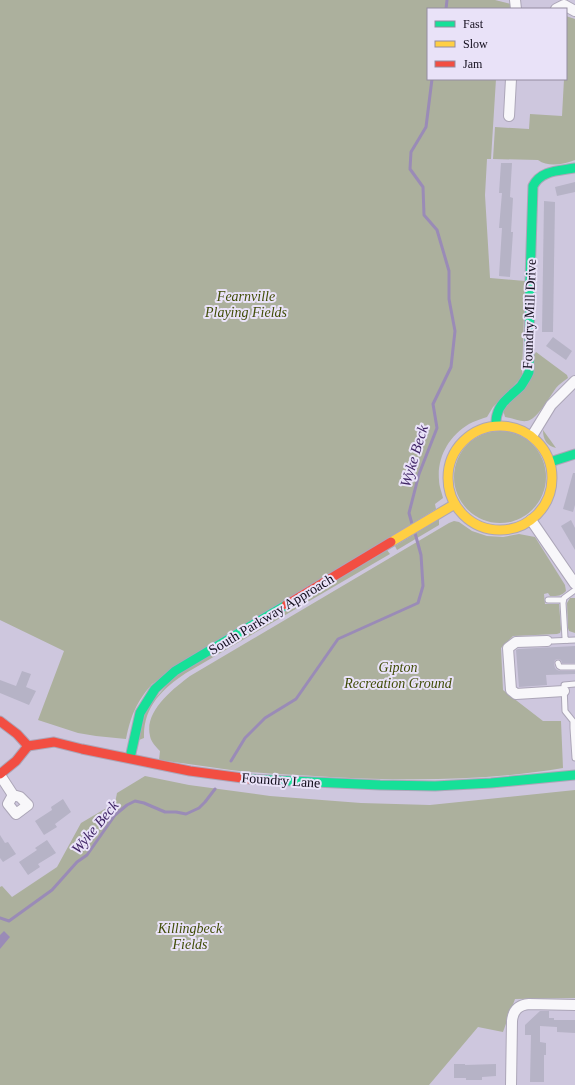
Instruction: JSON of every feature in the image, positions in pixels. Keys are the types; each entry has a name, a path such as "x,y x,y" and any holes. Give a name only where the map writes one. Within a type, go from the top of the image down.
{"street":[{"path":"561,4 575,11"},
{"path":"509,116 511,80"},
{"name":"Foundry Mill Drive","path":"496,425 496,415 501,404 523,383 527,378 528,372 533,186 540,176 575,168"},
{"path":"532,436 551,405 575,381"},
{"path":"496,425 518,428 537,440 544,448 550,462 553,478 550,494 541,511 531,520 515,528 504,530 481,527 466,518 455,504 449,489 448,478 452,457 460,444 473,433 496,425"},
{"path":"550,462 575,454"},
{"name":"South Parkway Approach","path":"130,758 140,713 155,689 175,671 455,504"},
{"path":"531,520 575,584"},
{"path":"550,641 516,642 508,648 511,690 516,694 564,691"},
{"path":"0,721 17,734 28,746 16,761 0,775 13,795"},
{"name":"Foundry Lane","path":"28,746 54,742 190,771 254,779 435,786 491,783 575,775"},
{"path":"511,1085 512,1021 518,1007 529,1004 575,1005"}],"lane":[{"path":"548,600 563,600 575,590"},
{"path":"563,600 565,638 567,640"},
{"path":"550,641 575,640"},
{"path":"558,663 561,667 575,667"},
{"path":"575,684 564,685 565,711 573,721 575,758"}],"green space":[{"name":"Fearnville Playing Fields","path":"0,0 495,0 511,4 511,8 427,8 427,80 496,80 491,159 487,159 485,195 490,278 525,281 522,377 493,407 487,417 469,424 450,441 442,455 440,463 439,482 443,498 435,504 436,509 152,684 142,697 135,710 126,739 78,733 38,720 64,651 0,620"},
{"path":"567,16 575,19 575,160 552,165 538,160 493,159 495,127 529,129 530,114 562,116 564,80 567,80"},
{"path":"536,352 567,375 568,378 557,387 543,407 531,420 522,421 505,417 503,410"},
{"path":"543,430 556,448 550,446 546,442"},
{"path":"500,431 517,435 532,445 542,460 546,477 542,494 532,509 517,519 500,523 483,519 468,509 458,494 454,477 458,460 468,445 483,435"},
{"path":"439,519 439,525 397,550 395,546"},
{"name":"Gipton Recreation Ground","path":"454,521 459,522 472,531 487,536 503,537 519,534 535,537 565,585 566,591 561,595 550,596 548,593 544,594 545,604 559,604 560,633 513,636 501,648 503,690 543,721 561,721 563,768 476,778 388,779 330,777 231,770 159,760 160,751 155,746 150,736 149,727 151,718 161,702 183,681"},
{"path":"387,550 390,554 177,679 162,692 151,708 147,717 144,738 139,740 146,709 174,677"},
{"path":"570,598 575,598 575,633 569,631 568,628 567,603"},
{"name":"Killingbeck Fields","path":"145,776 189,785 270,796 361,803 430,805 575,790 575,998 515,999 503,1032 478,1027 429,1085 0,1085 0,887 2,886 12,897 57,867 81,823 115,803 117,793"}],"shaded area":[{"path":"4,931 10,937 0,949 0,935"}],"building":[{"path":"501,163 512,163 510,197 513,198 511,232 513,232 510,277 499,276 502,228 499,228 502,193 499,193"},
{"path":"575,182 575,192 557,196 555,187"},
{"path":"544,201 555,202 553,332 542,332"},
{"path":"553,337 572,351 566,360 546,346"},
{"path":"573,473 575,473 575,505 573,512 563,509"},
{"path":"571,520 575,528 575,550 561,526"},
{"path":"575,646 575,663 562,663 561,660 558,659 555,660 554,663 557,670 575,671 575,674 546,675 547,685 519,687 516,650"},
{"path":"22,671 31,674 26,687 36,691 29,705 0,693 0,680 16,686"},
{"path":"63,799 71,812 55,824 57,827 44,835 35,821 52,810 51,807"},
{"path":"0,835 5,843 8,842 16,854 3,862 0,858"},
{"path":"47,840 56,853 38,864 40,867 28,875 19,862 37,850 35,848"},
{"path":"540,1011 549,1011 549,1018 554,1018 554,1020 575,1020 575,1033 557,1032 557,1027 540,1026 540,1042 546,1043 546,1055 544,1055 544,1082 530,1082 531,1035 525,1035 525,1025"},
{"path":"454,1064 496,1064 496,1076 482,1077 482,1080 454,1078"}],"waterway":[{"name":"Wyke Beck","path":"446,8 447,0"},
{"name":"Wyke Beck","path":"412,524 409,513 419,474 437,428 433,404 451,367 455,331 449,299 449,271 437,230 424,215 423,187 410,169 411,152 426,127 432,80"},
{"name":"Wyke Beck","path":"231,761 245,738 265,718 296,699 338,639 418,603 423,586 421,555 415,533"},
{"name":"Wyke Beck","path":"0,918 9,921 52,890 77,862 87,855 115,815 127,805 135,801 144,803 165,812 186,814 199,808 215,789"}],"traffic: fast":[{"path":"496,425 497,416 501,406 521,386 529,372 533,186 536,181 546,174 575,168"},
{"path":"550,462 575,454"},
{"path":"130,758 140,713 155,689 175,671 286,605"},
{"path":"250,779 435,786 491,783 575,775"}],"traffic: slow":[{"path":"500,426 520,430 537,441 548,458 552,478 548,498 537,515 520,526 500,530 480,526 463,515 452,498 448,478 452,458 463,441 480,430 500,426"},
{"path":"391,542 455,504"}],"traffic: jam":[{"path":"286,605 391,542"},
{"path":"0,721 17,734 28,746"},
{"path":"28,746 54,742 190,771 250,779"},
{"path":"0,774 16,761 28,746"}]}
